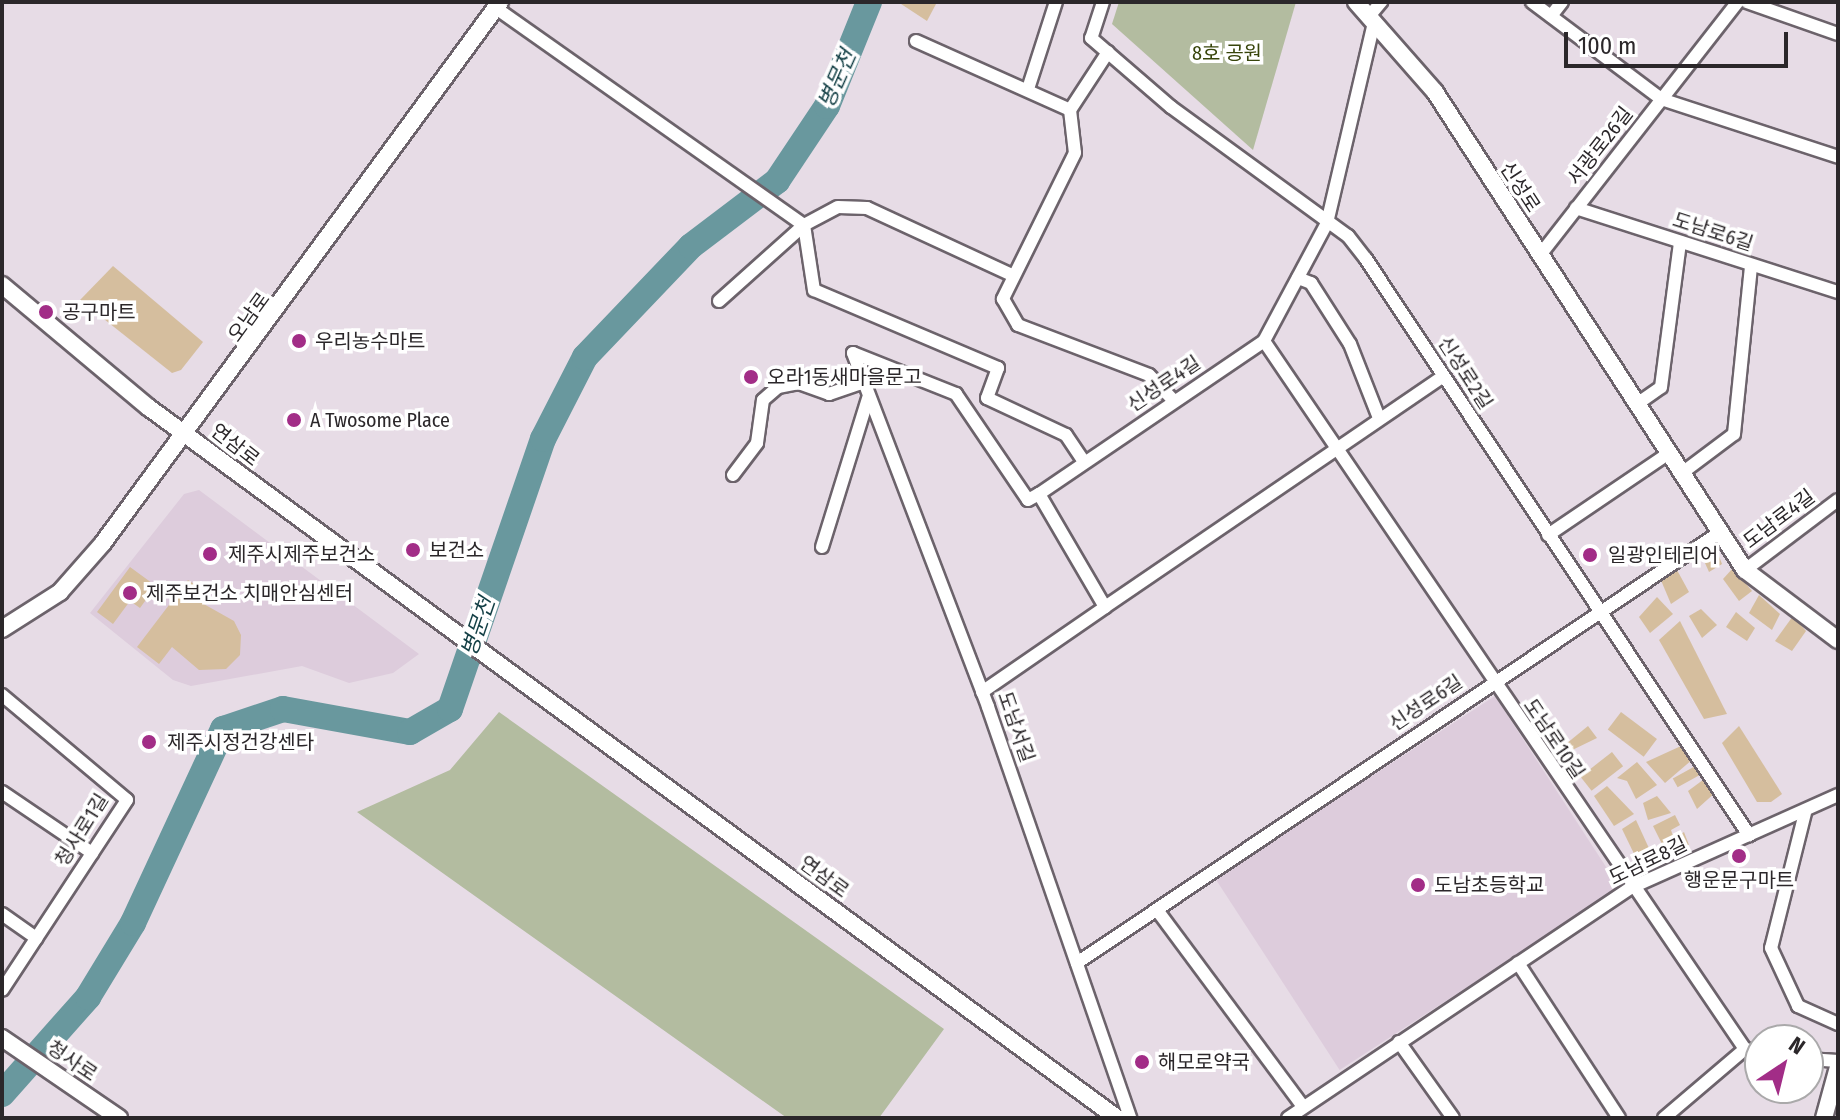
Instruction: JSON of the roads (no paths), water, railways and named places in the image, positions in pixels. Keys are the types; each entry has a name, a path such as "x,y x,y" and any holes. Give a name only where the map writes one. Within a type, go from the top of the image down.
{"street":[{"path":"1028,89 1056,2"},
{"path":"1103,2 1091,38 1108,52 1070,110 1075,153 1010,274 1003,299 1018,325 1149,375 1174,401"},
{"name":"신성로","path":"1356,2 1375,13 1414,63 1745,570 1838,640"},
{"path":"1532,2 1661,99"},
{"path":"1551,16 1562,2"},
{"name":"서광로26길","path":"1540,255 1738,2"},
{"path":"1747,2 1838,34"},
{"path":"495,4 804,225 814,290 998,368 987,398 1066,435 1084,462"},
{"name":"오남로","path":"2,629 60,592 189,435 495,4"},
{"name":"신성로4길","path":"1039,494 1264,341 1327,223 1375,13"},
{"path":"916,41 1070,110"},
{"name":"신성로2길","path":"1108,52 1327,223 1366,259 1749,835"},
{"name":"서광로26길","path":"1661,99 1838,157"},
{"path":"719,301 804,225 838,207 867,208 1010,274"},
{"name":"도남로6길","path":"1576,208 1838,292"},
{"path":"1637,404 1661,387 1680,242"},
{"path":"1682,473 1734,434 1751,266"},
{"path":"1298,278 1311,283 1350,344 1379,418"},
{"name":"연삼로","path":"2,285 189,435 1117,1118"},
{"name":"도남로10길","path":"1264,341 1630,888 1744,1048"},
{"name":"도남서길","path":"1039,494 1028,500 956,394 853,353 982,692 1130,1118"},
{"path":"982,692 1443,376"},
{"path":"733,475 757,443 763,400 778,387 799,383 829,394 864,382"},
{"path":"822,547 868,398"},
{"path":"1548,535 1669,453"},
{"path":"1039,494 1105,607"},
{"name":"도남로4길","path":"1745,570 1838,500"},
{"name":"신성로6길","path":"1077,963 1599,608 1720,532"},
{"name":"청사로1길","path":"2,695 6,710 127,800 2,990"},
{"path":"2,792 92,853"},
{"name":"도남로8길","path":"1288,1118 1302,1105 1630,888 1805,813 1838,795"},
{"path":"1805,813 1771,948 1798,1006 1838,1024"},
{"path":"1157,910 1302,1105"},
{"path":"2,914 36,938"},
{"path":"1518,963 1619,1118"},
{"name":"청사로","path":"2,1038 119,1118"},
{"path":"1399,1042 1453,1118"},
{"path":"1664,1118 1744,1050"},
{"path":"1824,1118 1838,1067"}],"waterway":[{"name":"병문천","path":"2,1094 88,997 133,923 223,729 283,709 410,732 450,709 543,439 585,357 691,246 777,181 827,106 869,2"}],"place":[{"name":"공구마트","path":"46,312"},
{"name":"우리농수마트","path":"299,341"},
{"name":"오라1동새마을문고","path":"751,377"},
{"name":"A Twosome Place","path":"294,420"},
{"name":"보건소","path":"413,550"},
{"name":"제주시제주보건소","path":"210,554"},
{"name":"일광인테리어","path":"1590,555"},
{"name":"제주보건소 치매안심센터","path":"130,593"},
{"name":"제주시정건강센타","path":"149,742"},
{"name":"행운문구마트","path":"1739,856"},
{"name":"도남초등학교","path":"1418,885"},
{"name":"해모로약국","path":"1142,1062"}],"park label":[{"name":"8호 공원","path":"1227,53"}]}
